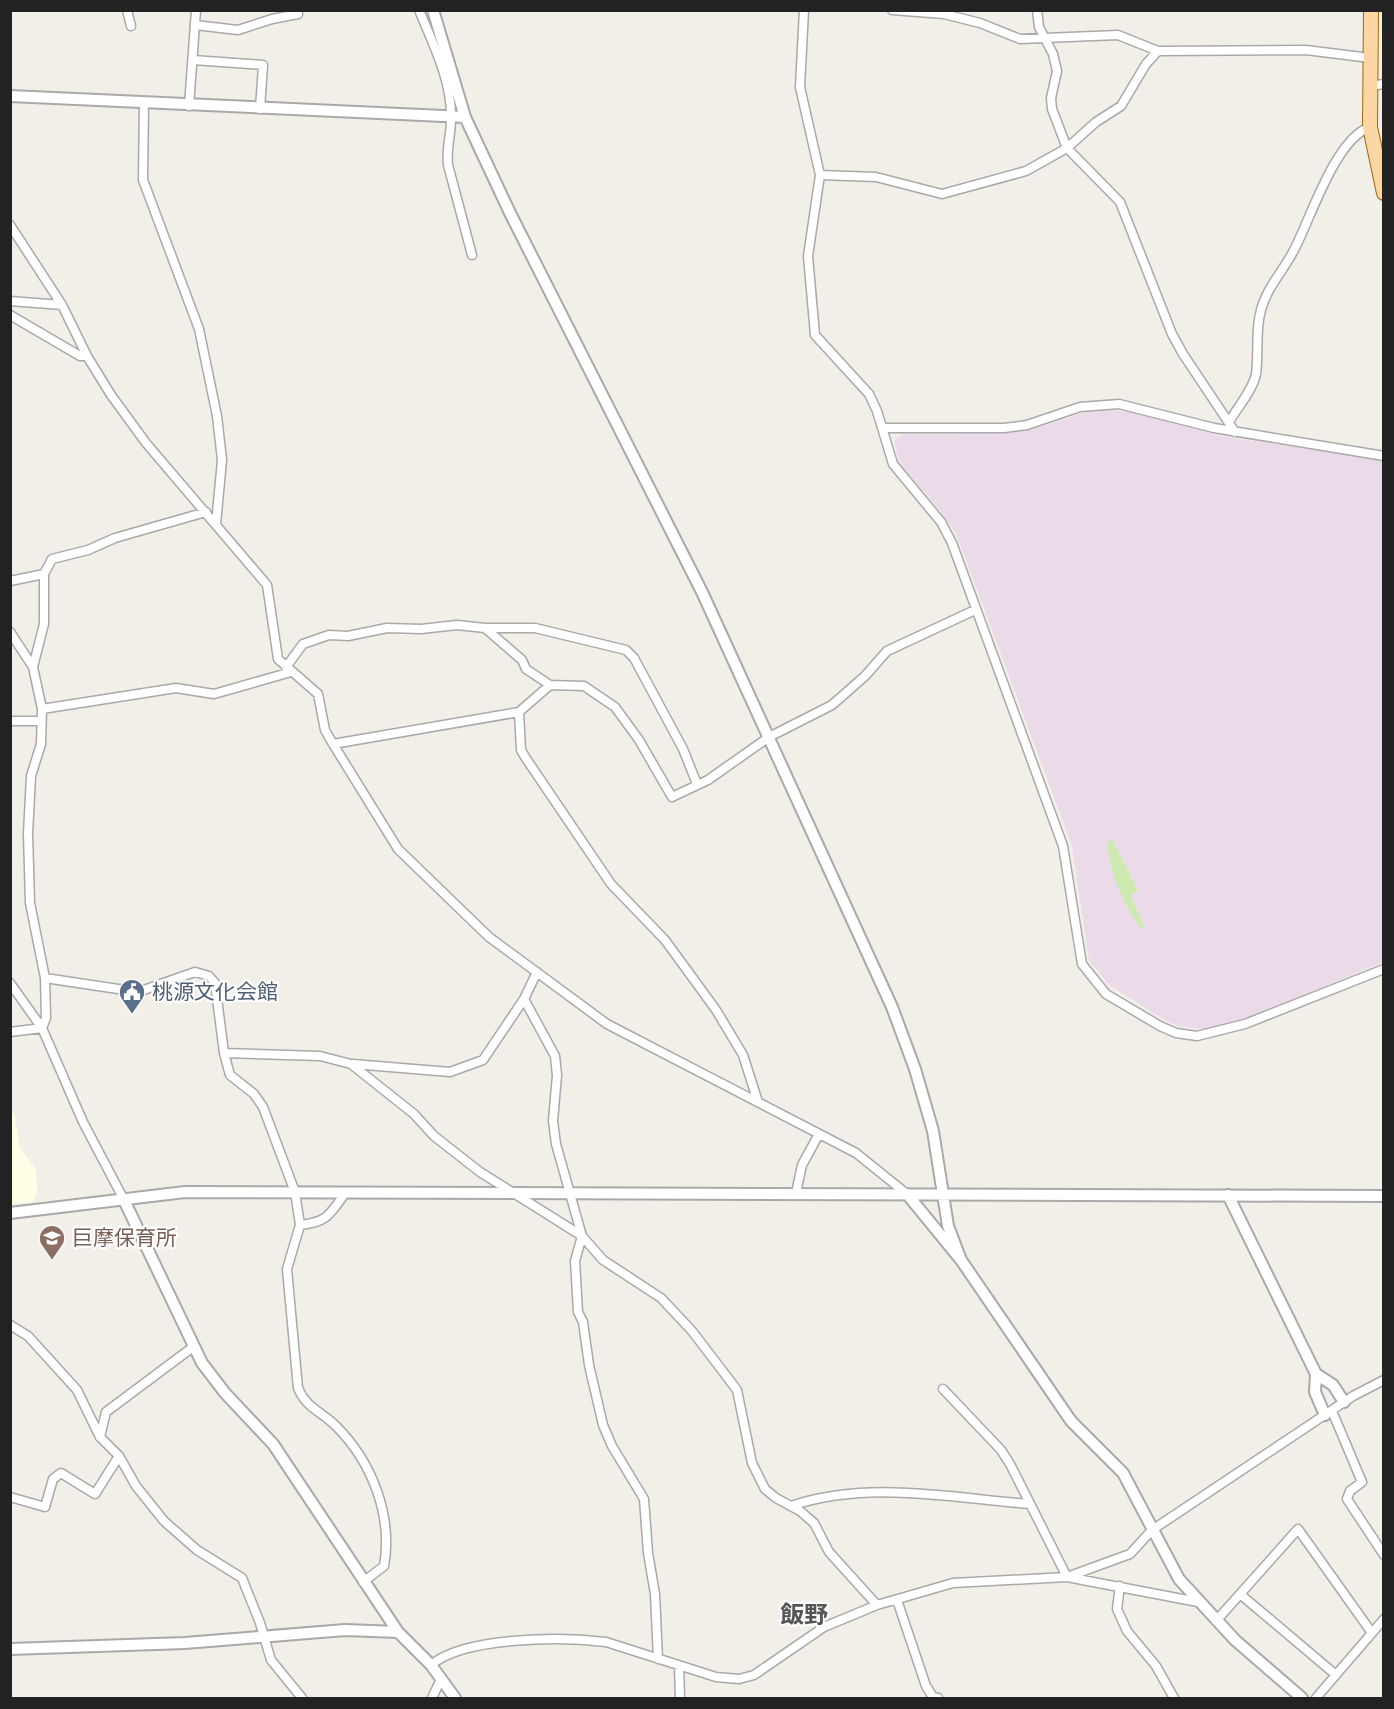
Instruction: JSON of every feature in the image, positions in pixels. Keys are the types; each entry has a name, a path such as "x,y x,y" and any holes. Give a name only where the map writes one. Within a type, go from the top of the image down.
{"main road":[{"path":"1371,10 1370,58 1376,85 1370,127 1383,193"}],"street":[{"path":"127,10 131,26"},
{"path":"189,106 196,10"},
{"path":"195,25 237,30 298,14 297,10"},
{"path":"419,10 447,88 451,118 446,152 472,255"},
{"path":"433,10 465,117 510,213 702,592 892,1007 915,1069 933,1131 948,1226 961,1260"},
{"path":"804,10 800,87 820,175 808,256 815,335 869,394 883,428 893,464 941,522 952,543 1063,846 1082,964 1106,994 1160,1026 1176,1033 1197,1036 1245,1024 1383,969"},
{"path":"892,10 944,14 980,23 1020,39 1044,40 1118,35 1158,51 1306,50 1370,58"},
{"path":"1037,10 1044,40 1053,54 1057,71 1051,98 1052,109 1067,148 1120,202 1172,334 1235,432"},
{"path":"820,175 876,177 942,194 1026,171 1067,148 1096,122 1121,106 1146,64 1158,51"},
{"path":"193,60 263,65 260,109"},
{"path":"10,96 465,117"},
{"path":"144,103 143,180 199,329 217,416 222,460 216,524"},
{"path":"1229,422 1256,376 1260,312 1267,293 1293,252 1334,165 1352,140 1362,130 1370,127"},
{"path":"10,225 62,306 87,356 111,395 146,443 267,585 278,659 318,694 326,730 333,744 398,849 489,937 607,1024 856,1153 907,1194 961,1260 1071,1421 1123,1473 1179,1579 1216,1621 1302,1698"},
{"path":"10,302 62,306"},
{"path":"10,315 80,356 87,356"},
{"path":"883,428 1004,428 1027,425 1080,407 1119,404 1235,432 1383,456"},
{"path":"33,667 44,624 44,574 52,559 88,550 115,538 206,512"},
{"path":"10,581 44,574"},
{"path":"485,628 522,660 526,669 550,685 584,686 615,707 639,740 672,797 698,784 769,737 832,705 865,676 887,651 975,610"},
{"path":"42,709 176,688 214,693 289,670 303,644 329,635 348,636 387,628 421,629 457,625 485,628 535,628 626,650 634,658 683,749 698,784"},
{"path":"10,632 33,667 42,709 40,744 31,776 28,834 30,903 45,978 46,1018 42,1028"},
{"path":"333,744 519,712 550,685"},
{"path":"519,712 521,750 525,757 611,884 665,940 716,1010 743,1055 758,1102"},
{"path":"10,721 41,721"},
{"path":"45,978 138,992 195,972 208,976 215,983 224,1053 230,1075 254,1094 263,1107 295,1192 300,1225 286,1269 298,1388 303,1401 324,1415 347,1438 376,1488 383,1510 386,1529 384,1566 363,1582"},
{"path":"224,1053 320,1056 351,1064 450,1072 483,1060 524,999 537,972"},
{"path":"10,983 42,1028 83,1122 123,1198 193,1347 213,1379 273,1444 297,1477 363,1582 398,1632 432,1665 455,1698"},
{"path":"524,999 555,1056 557,1075 553,1121 556,1144 582,1236 575,1261 578,1312 583,1322 589,1365 603,1425 612,1446 644,1499 648,1553 655,1594 658,1659"},
{"path":"10,1032 42,1028"},
{"path":"351,1064 414,1114 434,1136 508,1192 582,1236 603,1260 661,1298 737,1390 743,1408 752,1463 765,1489 814,1523 829,1552 877,1605"},
{"path":"796,1193 802,1165 819,1134"},
{"path":"10,1213 185,1192 1383,1196"},
{"path":"300,1225 319,1223 328,1217 346,1192"},
{"path":"1228,1195 1316,1374 1315,1392 1329,1413 1362,1482 1350,1491 1347,1499 1383,1555"},
{"path":"10,1325 28,1336 77,1390 100,1437 119,1456 136,1486 164,1521 197,1550 242,1578 252,1599 271,1660 302,1698"},
{"path":"100,1437 106,1412 193,1347"},
{"path":"1316,1374 1333,1385 1344,1402"},
{"path":"1067,1577 1130,1554 1152,1530 1344,1402 1383,1380"},
{"path":"943,1389 1001,1450 1067,1577"},
{"path":"10,1497 45,1507 53,1479 62,1473 95,1494 119,1456"},
{"path":"791,1506 817,1497 870,1491 1030,1504"},
{"path":"1216,1621 1298,1528 1372,1633"},
{"path":"432,1665 447,1653 522,1639 606,1642 728,1679 754,1675 824,1627 877,1605 953,1583 1067,1577 1198,1602"},
{"path":"1120,1586 1117,1609 1122,1620 1127,1630 1156,1666 1174,1698"},
{"path":"1240,1594 1336,1675"},
{"path":"897,1600 926,1686 933,1697 939,1698"},
{"path":"1316,1698 1383,1619"},
{"path":"10,1649 120,1647 345,1630 398,1632"},
{"path":"679,1666 680,1698"},
{"path":"432,1698 441,1679"}],"shaded area":[{"path":"1110,410 1131,412 1220,436 1383,460 1383,962 1248,1018 1206,1029 1178,1026 1163,1019 1109,985 1089,961 1072,846 963,552 955,532 941,512 899,462 894,441 903,434 1004,433 1034,429 1083,413"},
{"path":"11,1113 14,1113 20,1148 36,1170 37,1191 33,1202 11,1204"}],"green space":[{"path":"1112,840 1138,891 1130,895 1144,926 1140,928 1122,898 1114,877 1107,843"}],"place":[{"name":"桃源文化会館","path":"132,1015"},
{"name":"巨摩保育所","path":"52,1261"}],"district":[{"name":"飯野","path":"804,1616"}]}
